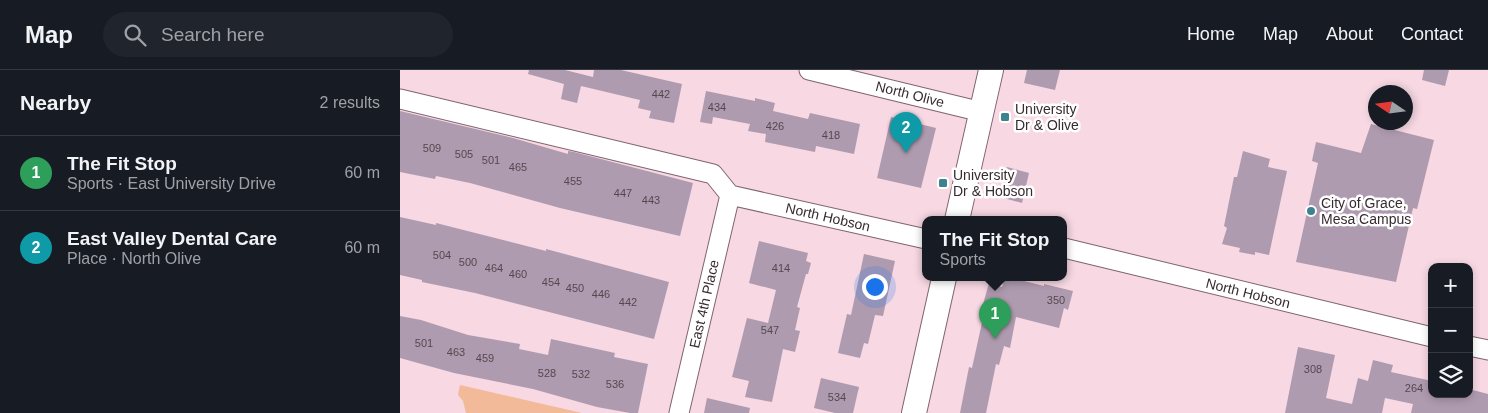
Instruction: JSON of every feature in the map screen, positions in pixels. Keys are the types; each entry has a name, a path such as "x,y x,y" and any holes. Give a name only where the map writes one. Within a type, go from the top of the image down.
{"main road":[{"path":"958,216 992,70"},
{"path":"914,413 943,281"}],"street":[{"name":"North Olive","path":"808,70 982,112"},
{"path":"400,99 713,174 730,195"},
{"name":"North Hobson","path":"730,195 922,238"},
{"name":"East 4th Place","path":"679,413 730,195"},
{"name":"North Hobson","path":"1067,249 1428,337"},
{"path":"1473,347 1488,350"}],"shaded area":[{"path":"460,385 582,413 466,413 463,401 458,395"}],"building":[{"path":"529,70 565,70 593,77 594,70 621,70 682,84 674,123 649,118 651,111 638,108 640,100 581,86 577,103 561,99 564,84 528,74"},
{"path":"1027,70 1060,70 1055,90 1024,83"},
{"path":"1424,70 1449,70 1445,86 1422,80"},
{"path":"706,91 775,103 773,111 808,119 810,113 860,124 854,154 816,146 815,152 765,142 766,134 748,131 750,124 713,117 712,124 700,122"},
{"path":"400,111 513,138 568,154 568,151 574,152 693,183 680,236 560,208 470,183 436,176 435,179 400,172"},
{"path":"891,117 936,128 921,188 877,178"},
{"path":"1369,130 1395,130 1434,140 1417,209 1413,208 1396,282 1296,262 1318,163 1312,161 1316,142 1361,153"},
{"path":"1243,151 1270,159 1268,167 1287,171 1269,255 1255,252 1255,255 1239,252 1240,248 1222,244 1227,228 1224,226 1234,177 1237,177"},
{"path":"1007,167 1029,173 1022,203 1000,197"},
{"path":"400,217 436,225 436,223 546,251 546,249 669,282 654,339 400,275"},
{"path":"759,241 808,253 806,261 811,263 797,307 800,308 795,330 800,331 795,352 783,349 772,402 745,397 749,381 732,377 747,318 768,323 776,290 749,283"},
{"path":"864,254 895,261 883,316 875,315 868,344 864,343 860,358 838,353 847,314 851,315"},
{"path":"1004,281 1024,281 1073,291 1068,310 1064,308 1059,328 1016,317 1010,348 1004,346 999,365 996,364 986,413 960,413 969,367 972,368 985,309 982,308 989,283 1002,287"},
{"path":"400,316 421,320 468,335 520,344 519,349 548,355 551,339 615,353 614,357 648,364 638,413 597,407 533,389 454,373 400,358"},
{"path":"1298,347 1335,355 1326,398 1352,404 1358,378 1368,381 1373,360 1393,365 1391,372 1428,380 1428,398 1473,398 1473,390 1488,394 1488,413 1411,413 1413,404 1385,398 1382,413 1285,413"},
{"path":"821,378 859,387 853,413 835,413 814,408"},
{"path":"707,398 750,408 749,413 704,413"}],"place":[{"name":"University Dr & Olive","path":"1005,117"},
{"name":"East Valley Dental Care","path":"906,153"},
{"name":"University Dr & Hobson","path":"943,183"},
{"name":"City of Grace, Mesa Campus","path":"1311,211"},
{"name":"The Fit Stop","path":"995,339"}]}
